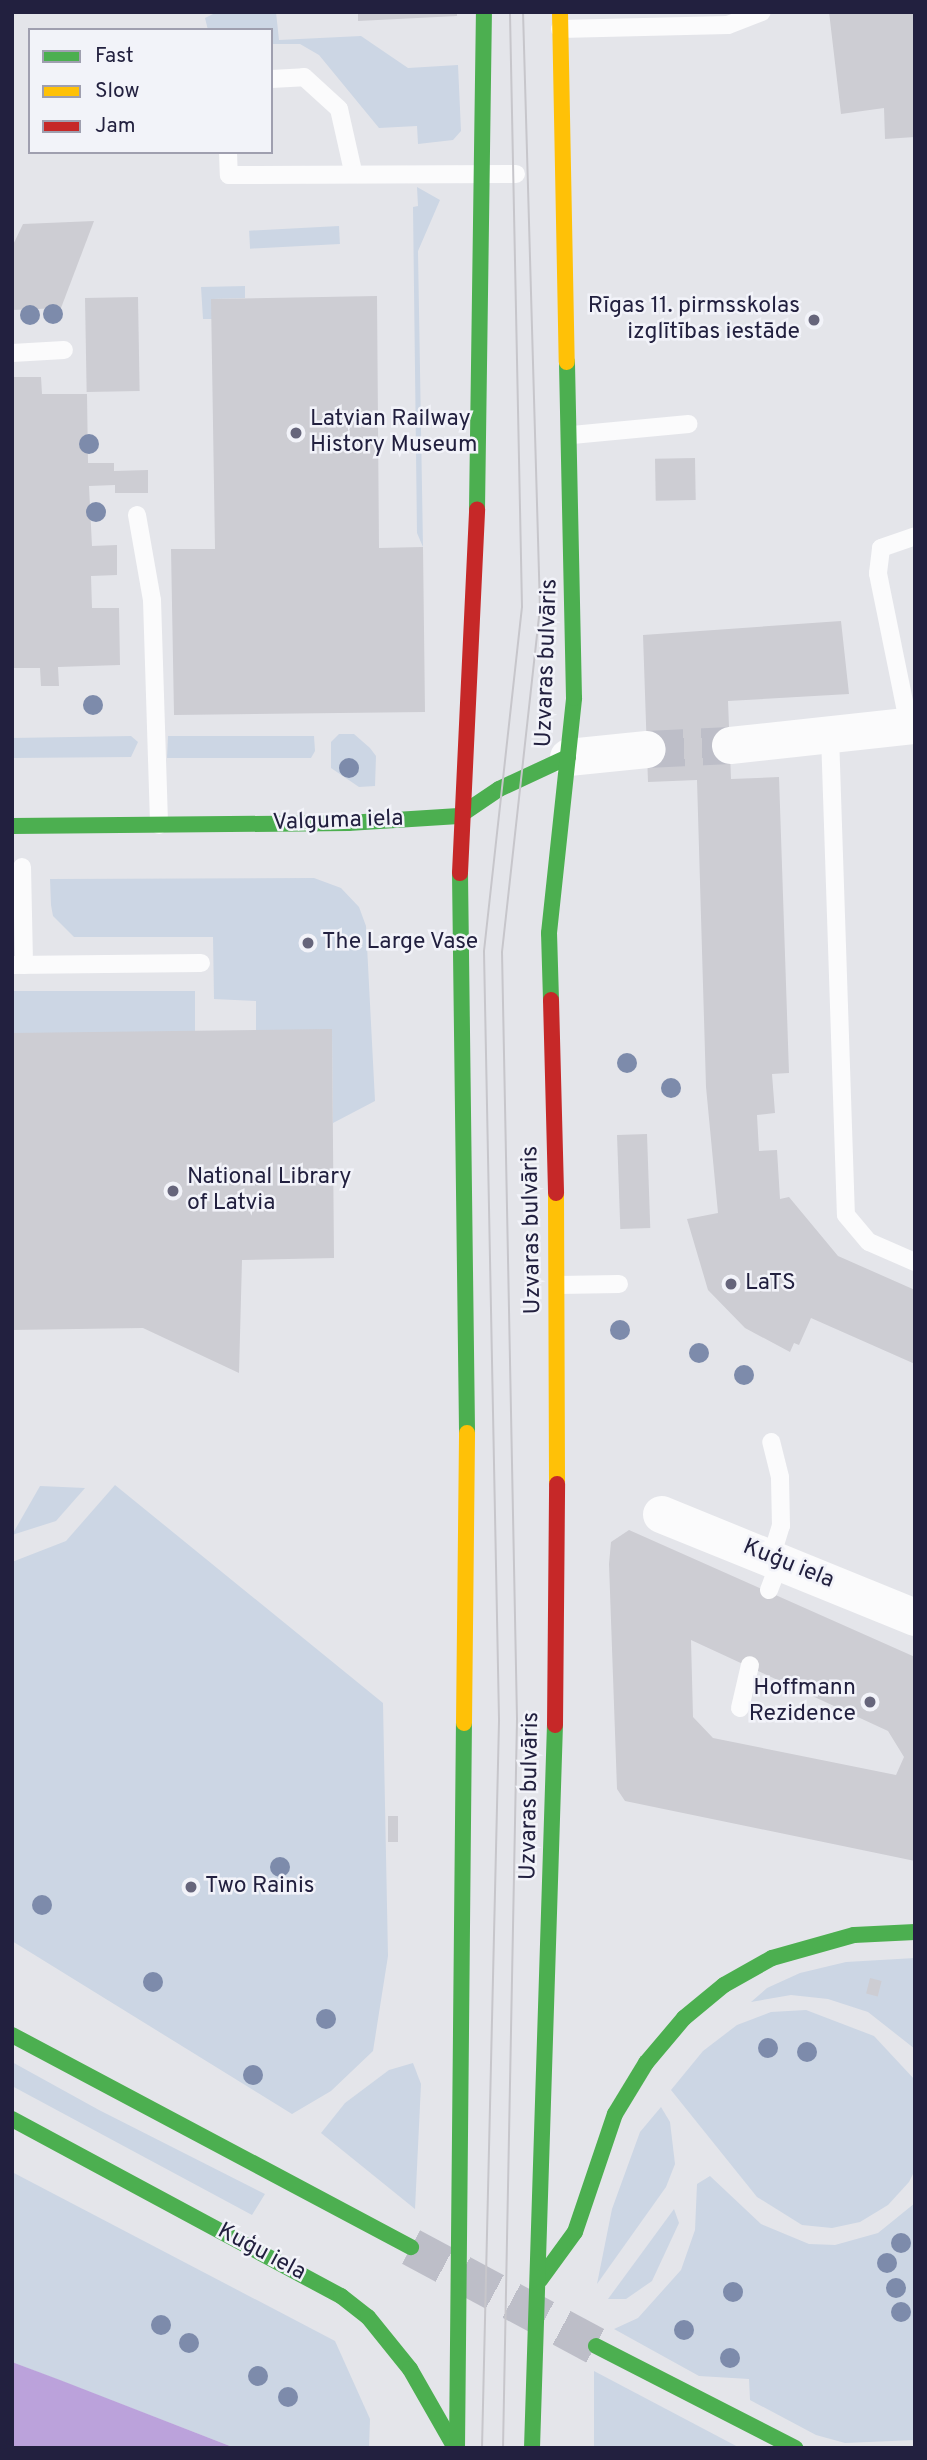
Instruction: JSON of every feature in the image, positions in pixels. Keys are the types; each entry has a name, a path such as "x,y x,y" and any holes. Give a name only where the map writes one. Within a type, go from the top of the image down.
{"main road":[{"path":"456,2448 467,1400 459,816 471,696 488,172 484,12"},
{"name":"Uzvaras bulvāris","path":"532,2448 540,2280 555,1774 558,1285 549,933 574,698 572,435 560,21"},
{"path":"459,816 499,789 568,757"},
{"name":"Valguma iela","path":"12,826 159,825 459,816"},
{"path":"540,2280 575,2232 591,2172 615,2114 646,2063 684,2018 724,1985 772,1958 854,1935 915,1932"},
{"path":"12,2028 30,2042"},
{"path":"12,2035 30,2042 411,2247"},
{"name":"Kuģu iela","path":"12,2119 341,2296 368,2317 410,2369 456,2448"},
{"path":"596,2346 795,2448"}],"street":[{"path":"730,745 912,726"},
{"path":"568,757 647,748"},
{"name":"Kuģu iela","path":"661,1514 773,1570 915,1617"}],"lane":[{"path":"560,21 728,25 762,12"},
{"path":"273,79 304,77 339,109 353,171"},
{"path":"228,154 229,174 353,171 516,174"},
{"path":"12,353 64,350"},
{"path":"572,435 688,424"},
{"path":"137,515 152,600 159,825"},
{"path":"912,726 878,573 881,548 915,536"},
{"path":"830,735 846,1215 869,1242 915,1262"},
{"path":"22,867 18,965 201,963"},
{"path":"558,1285 619,1284"},
{"path":"771,1442 780,1477 781,1526 773,1570"},
{"path":"740,1708 750,1665"}],"shaded area":[{"path":"217,12 276,12 279,40 361,36 408,68 458,65 461,131 453,140 418,144 417,126 379,128 319,55 300,44 273,44 273,28 208,28 205,18"},
{"path":"417,187 440,200 418,251 423,547 417,533 413,207 418,206"},
{"path":"339,226 340,244 250,249 249,231"},
{"path":"245,286 245,298 212,299 212,319 203,319 201,287"},
{"path":"339,734 354,734 376,756 375,786 359,787 331,768 331,742"},
{"path":"131,736 138,742 131,757 12,758 12,738"},
{"path":"168,736 314,736 315,751 311,758 167,758"},
{"path":"314,878 341,888 359,907 366,926 375,1101 333,1123 332,1030 256,1030 256,1001 214,999 213,937 74,937 53,916 51,905 50,879"},
{"path":"12,991 195,991 195,1033 12,1033"},
{"path":"115,1485 383,1703 388,1956 373,2051 331,2091 292,2114 12,1941 12,1562 66,1541"},
{"path":"40,1486 85,1488 56,1521 12,1535"},
{"path":"915,1958 915,2049 868,2012 828,1999 791,1995 751,2002 767,1988 800,1973 846,1962"},
{"path":"806,2010 874,2036 915,2080 915,2170 909,2182 888,2205 860,2222 832,2228 802,2225 757,2197 671,2090 703,2051 737,2025 771,2012"},
{"path":"12,2062 99,2110 265,2194 252,2215 12,2086"},
{"path":"413,2063 421,2084 415,2209 321,2133 345,2103 389,2070"},
{"path":"661,2107 670,2122 675,2164 666,2187 597,2284 612,2209 640,2132"},
{"path":"12,2172 335,2341 370,2419 369,2448 235,2448 12,2362"},
{"path":"710,2176 761,2224 809,2244 835,2245 878,2233 915,2203 915,2440 845,2443 816,2435 750,2400 749,2379 699,2376 614,2329 638,2318 681,2270 695,2230 697,2184"},
{"path":"674,2209 679,2223 652,2281 626,2299 608,2299"},
{"path":"12,2362 60,2380 235,2448 12,2448"},
{"path":"594,2371 740,2448 594,2448"}],"building":[{"path":"358,12 457,12 457,16 358,21"},
{"path":"829,12 915,12 915,137 885,139 884,108 841,114"},
{"path":"94,221 61,308 12,310 12,247 23,224"},
{"name":"Latvian Railway History Museum","path":"377,296 379,548 423,547 425,712 174,715 171,549 215,549 211,299"},
{"path":"138,297 140,391 87,392 85,298"},
{"path":"13,377 41,377 42,394 87,394 88,463 114,463 114,471 148,470 148,493 115,493 115,485 89,486 92,546 117,545 117,575 91,576 92,608 119,608 120,665 58,667 59,686 41,686 40,668 12,668"},
{"path":"695,458 696,500 656,501 655,459"},
{"path":"841,621 849,694 728,701 731,779 779,777 789,1073 772,1074 775,1113 757,1115 759,1151 777,1150 780,1199 789,1197 838,1256 915,1290 915,1364 811,1318 799,1345 794,1343 790,1352 745,1328 708,1290 687,1219 718,1213 706,1087 697,780 648,782 643,635"},
{"name":"National Library of Latvia","path":"332,1029 334,1258 242,1260 239,1373 143,1328 12,1330 12,1033"},
{"path":"647,1134 650,1228 620,1229 617,1135"},
{"path":"629,1530 915,1657 915,1861 625,1801 617,1789 609,1564 611,1542","holes":["691,1640 888,1731 904,1757 896,1775 713,1738 693,1717"]},
{"path":"388,1816 398,1816 398,1842 388,1842"},
{"path":"870,1978 882,1981 878,1996 866,1994"}],"tunnel":[{"path":"647,749 730,745"},
{"path":"411,2247 596,2346"}],"tram line":[{"path":"482,2448 499,1719 484,951 522,607 510,12"},
{"path":"503,2448 517,1719 502,952 540,609 523,12"}],"traffic: fast":[{"path":"477,509 484,12"},
{"path":"551,1000 549,933 574,698 567,362"},
{"path":"12,826 348,823 459,816 499,789 568,757"},
{"path":"460,873 467,1433"},
{"path":"457,2448 464,1723"},
{"path":"532,2448 555,1725"},
{"path":"540,2280 575,2232 615,2114 646,2063 684,2018 724,1985 772,1958 854,1935 915,1932"},
{"path":"12,2035 411,2247"},
{"path":"12,2119 341,2296 368,2317 410,2369 455,2448"},
{"path":"596,2346 795,2448"}],"traffic: slow":[{"path":"560,12 567,362"},
{"path":"556,1193 557,1484"},
{"path":"464,1723 467,1433"}],"traffic: jam":[{"path":"460,873 477,509"},
{"path":"551,1000 556,1193"},
{"path":"555,1725 557,1484"}],"place":[{"name":"Rīgas 11. pirmsskolas izglītības iestāde","path":"814,320"},
{"name":"Latvian Railway History Museum","path":"296,433"},
{"name":"The Large Vase","path":"308,943"},
{"name":"National Library of Latvia","path":"173,1191"},
{"name":"LaTS","path":"731,1284"},
{"name":"Hoffmann Rezidence","path":"870,1702"},
{"name":"Two Rainis","path":"191,1887"}]}
